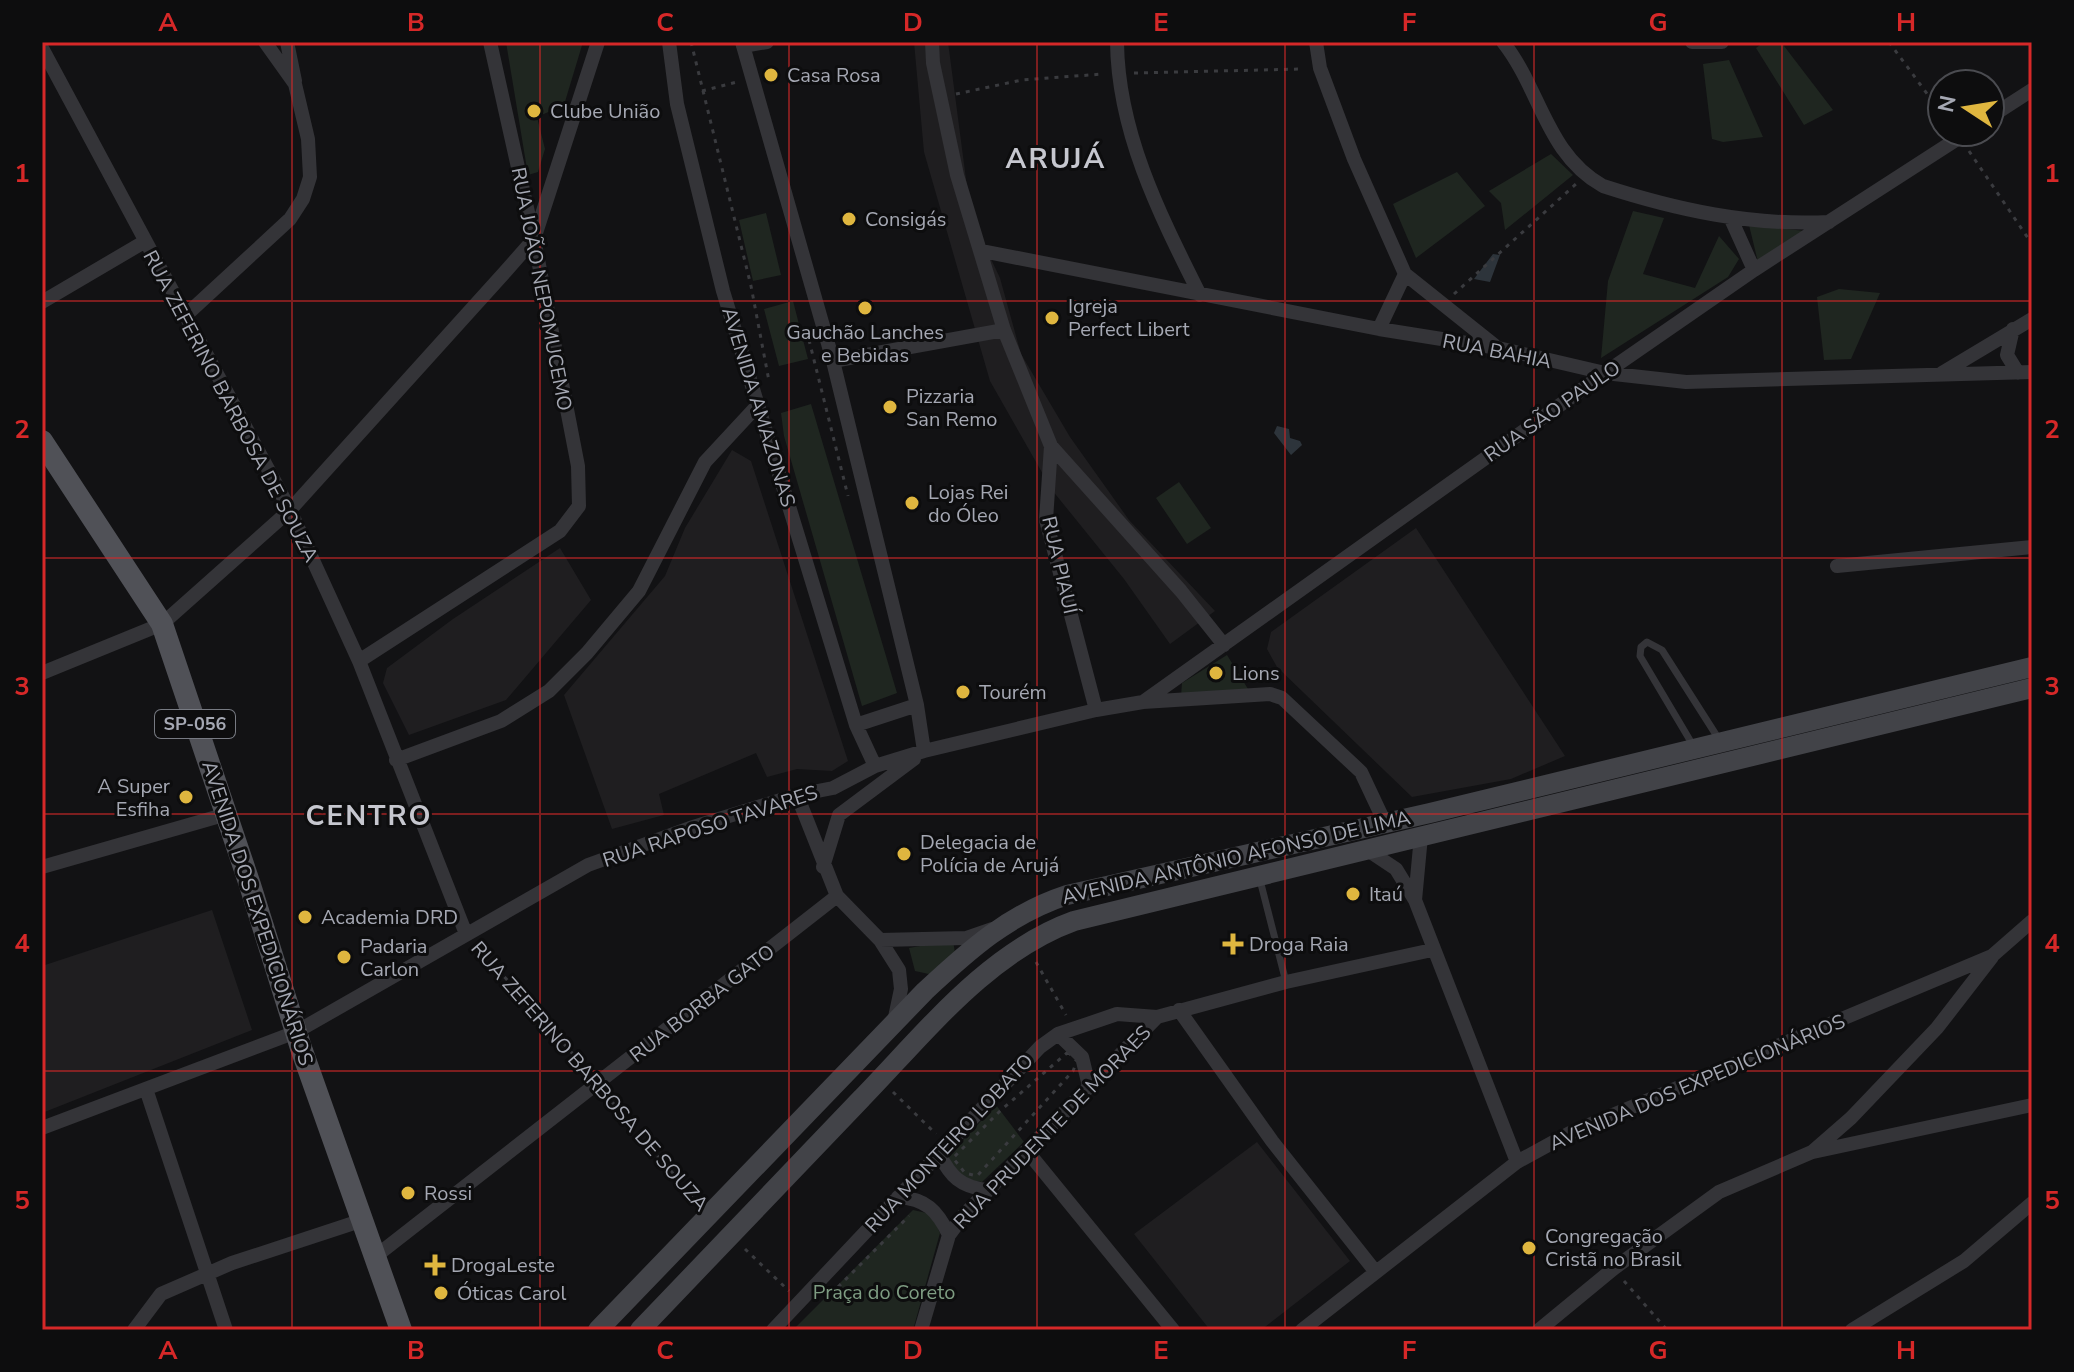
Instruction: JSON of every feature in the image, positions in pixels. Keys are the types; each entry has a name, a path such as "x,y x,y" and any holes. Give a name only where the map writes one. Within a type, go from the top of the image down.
{"main road":[{"name":"AVENIDA DOS EXPEDICIONÁRIOS","path":"44,450 162,624 227,814 296,1032 403,1326"},
{"name":"AVENIDA ANTÔNIO AFONSO DE LIMA","path":"640,1330 913,1046 1005,958 1025,944 1074,921 1421,836 1478,812 1695,749 2032,667"},
{"name":"AVENIDA ANTÔNIO AFONSO DE LIMA","path":"598,1330 925,991 997,928 1035,906 1067,895 1385,823 1478,812 2032,688"},
{"path":"1324,837 1329,858"},
{"path":"1067,895 1074,921"},
{"path":"894,1025 913,1046"}],"street":[{"path":"265,42 295,84"},
{"path":"185,316 290,219 303,199 310,177 308,139 287,42"},
{"name":"RUA JOÃO NEPOMUCEMO","path":"359,661 560,531 574,516 581,493 534,239 490,42"},
{"path":"42,673 162,624 290,510 534,239 598,42"},
{"name":"AVENIDA AMAZONAS","path":"669,42 677,104 723,291 856,725 875,766"},
{"path":"767,42 742,44 833,361 917,705 924,751 839,815"},
{"name":"RUA PIAUÍ","path":"932,42 957,175 1004,330 1051,446 1046,520 1096,710"},
{"path":"1117,42 1117,73 1133,140 1156,207 1200,295"},
{"path":"1316,42 1320,68 1354,159 1405,274 1498,348"},
{"path":"1503,42 1516,58 1557,146 1585,176 1630,195 1731,219 1764,223 1830,222"},
{"path":"1516,58 1520,42"},
{"path":"1692,42 1722,42"},
{"name":"RUA ZEFERINO BARBOSA DE SOUZA","path":"42,48 290,510 359,661 466,934"},
{"path":"2006,107 2032,90"},
{"name":"RUA SÃO PAULO","path":"1143,702 1605,373 1754,270 1944,148"},
{"path":"1731,219 1754,270"},
{"path":"42,302 144,242"},
{"name":"RUA BAHIA","path":"982,251 1379,329 1498,348 1605,373 1686,382 2025,372"},
{"path":"1379,329 1405,274"},
{"path":"1942,373 2032,319"},
{"path":"2013,329 2007,355 2025,372"},
{"path":"833,361 1004,330"},
{"path":"396,760 501,721 549,691 587,653 639,591 705,462 757,406"},
{"path":"1051,446 1181,591 1224,645"},
{"path":"1837,566 2032,547"},
{"name":"RUA RAPOSO TAVARES","path":"42,1128 296,1032 588,865 690,828 797,795 833,788 875,766 924,751 1096,710 1143,702 1270,694 1282,698 1361,772 1385,823"},
{"path":"856,725 917,705"},
{"path":"823,867 839,815 833,788"},
{"path":"797,795 837,896 880,940 899,970 901,989 894,1025"},
{"path":"43,864 227,814"},
{"path":"1415,900 1421,836"},
{"path":"1366,849 1392,864 1415,900 1517,1162"},
{"name":"RUA BORBA GATO","path":"376,1256 837,896"},
{"name":"AVENIDA DOS EXPEDICIONÁRIOS","path":"1302,1330 1517,1162 1570,1133 1992,956 2032,921"},
{"path":"880,940 966,938 997,928"},
{"path":"1157,1017 1286,982 1432,950"},
{"path":"1812,1152 1851,1118 1937,1028 1992,956"},
{"path":"1179,1010 1272,1141 1375,1271"},
{"name":"RUA MONTEIRO LOBATO","path":"778,1327 1040,1047 1058,1034 1117,1014 1157,1017"},
{"name":"RUA PRUDENTE DE MORAES","path":"925,1328 949,1235 986,1190 1157,1017"},
{"path":"1058,1034 1082,1057 1089,1086"},
{"path":"146,1089 226,1330"},
{"path":"1539,1330 1613,1269 1719,1192 1812,1152 2032,1105"},
{"path":"943,1150 951,1175 961,1185 986,1190"},
{"path":"1027,1151 1173,1330"},
{"path":"898,1197 926,1203 942,1219 949,1235"},
{"path":"1852,1330 1964,1261 2032,1203"},
{"path":"134,1330 161,1294 206,1274 363,1220"},
{"path":"1320,1317 1331,1330"}],"lane":[{"path":"1695,749 1640,656 1641,647 1647,642 1662,650 1722,743"},
{"path":"1259,876 1286,982"}],"path":[{"path":"691,42 751,286 770,386"},
{"path":"1889,42 1926,92"},
{"path":"940,96 1022,80 1117,73 1320,68"},
{"path":"702,91 744,80"},
{"path":"1972,148 2032,244"},
{"path":"1441,304 1585,176"},
{"path":"808,337 851,506"},
{"name":"RUA ZEFERINO BARBOSA DE SOUZA","path":"466,934 600,1084 623,1118 710,1215"},
{"path":"1025,944 1074,1028"},
{"path":"1068,1052 1077,1061 1052,1095 977,1176 965,1173 953,1158 1058,1059 1068,1052"},
{"path":"881,1079 943,1150"},
{"path":"830,1295 908,1217"},
{"path":"730,1234 800,1302"},
{"path":"1613,1269 1667,1330"}],"shaded area":[{"path":"914,42 948,42 971,217 1000,278 1021,354 1070,437 1129,520 1215,611 1170,644 1124,579 1052,490 990,381 924,152"},
{"path":"1493,254 1500,255 1490,282 1474,279"},
{"path":"1277,426 1289,429 1290,438 1300,441 1302,445 1291,455 1274,433"},
{"path":"732,450 751,461 848,761 832,771 797,769 767,777 756,753 659,794 664,815 612,829 564,695 665,576 685,528"},
{"path":"1416,528 1565,756 1511,779 1412,797 1277,667 1267,649 1271,632"},
{"path":"560,548 591,600 506,700 409,735 383,683 387,668 453,619"},
{"path":"212,910 252,1030 42,1113 42,966"},
{"path":"1257,1142 1350,1261 1261,1330 1210,1330 1134,1234"}],"green space":[{"name":"Clube União","path":"506,42 583,42 564,105 537,117 545,149 538,172 528,175"},
{"path":"1764,42 1781,42 1833,110 1804,125 1756,48"},
{"path":"1729,60 1763,137 1723,142 1712,139 1703,64"},
{"path":"1551,154 1573,175 1505,230 1501,203 1489,191"},
{"path":"1457,172 1485,206 1416,258 1393,204"},
{"path":"1633,211 1664,218 1643,274 1695,288 1719,236 1739,259 1728,277 1601,358 1608,281"},
{"path":"766,213 781,275 753,281 739,220"},
{"path":"1749,225 1805,231 1758,262"},
{"path":"1839,289 1880,293 1851,359 1824,360 1817,297"},
{"path":"793,301 808,359 779,366 764,309"},
{"path":"811,404 897,693 862,706 784,436 781,413"},
{"path":"1179,482 1211,528 1187,544 1156,498"},
{"path":"1227,655 1248,689 1181,696 1182,683"},
{"path":"953,940 955,953 938,976 915,971 909,948"},
{"path":"996,1105 1024,1142 982,1182 970,1179 958,1171 948,1156"},
{"name":"Praça do Coreto","path":"913,1210 931,1214 940,1233 913,1330 793,1330"}],"place":[{"name":"Casa Rosa","path":"771,75"},
{"name":"Clube União","path":"534,111"},
{"name":"Consigás","path":"849,219"},
{"name":"Gauchão Lanches e Bebidas","path":"865,308"},
{"name":"Igreja Perfect Libert","path":"1052,318"},
{"name":"Pizzaria San Remo","path":"890,407"},
{"name":"Lojas Rei do Óleo","path":"912,503"},
{"name":"Lions","path":"1216,673"},
{"name":"Tourém","path":"963,692"},
{"name":"A Super Esfiha","path":"186,797"},
{"name":"Delegacia de Polícia de Arujá","path":"904,854"},
{"name":"Itaú","path":"1353,894"},
{"name":"Academia DRD","path":"305,917"},
{"name":"Droga Raia","path":"1233,944"},
{"name":"Padaria Carlon","path":"344,957"},
{"name":"Rossi","path":"408,1193"},
{"name":"Congregação Cristã no Brasil","path":"1529,1248"},
{"name":"DrogaLeste","path":"435,1265"},
{"name":"Óticas Carol","path":"441,1293"}],"district":[{"name":"ARUJÁ","path":"1056,158"},
{"name":"CENTRO","path":"369,815"}]}
